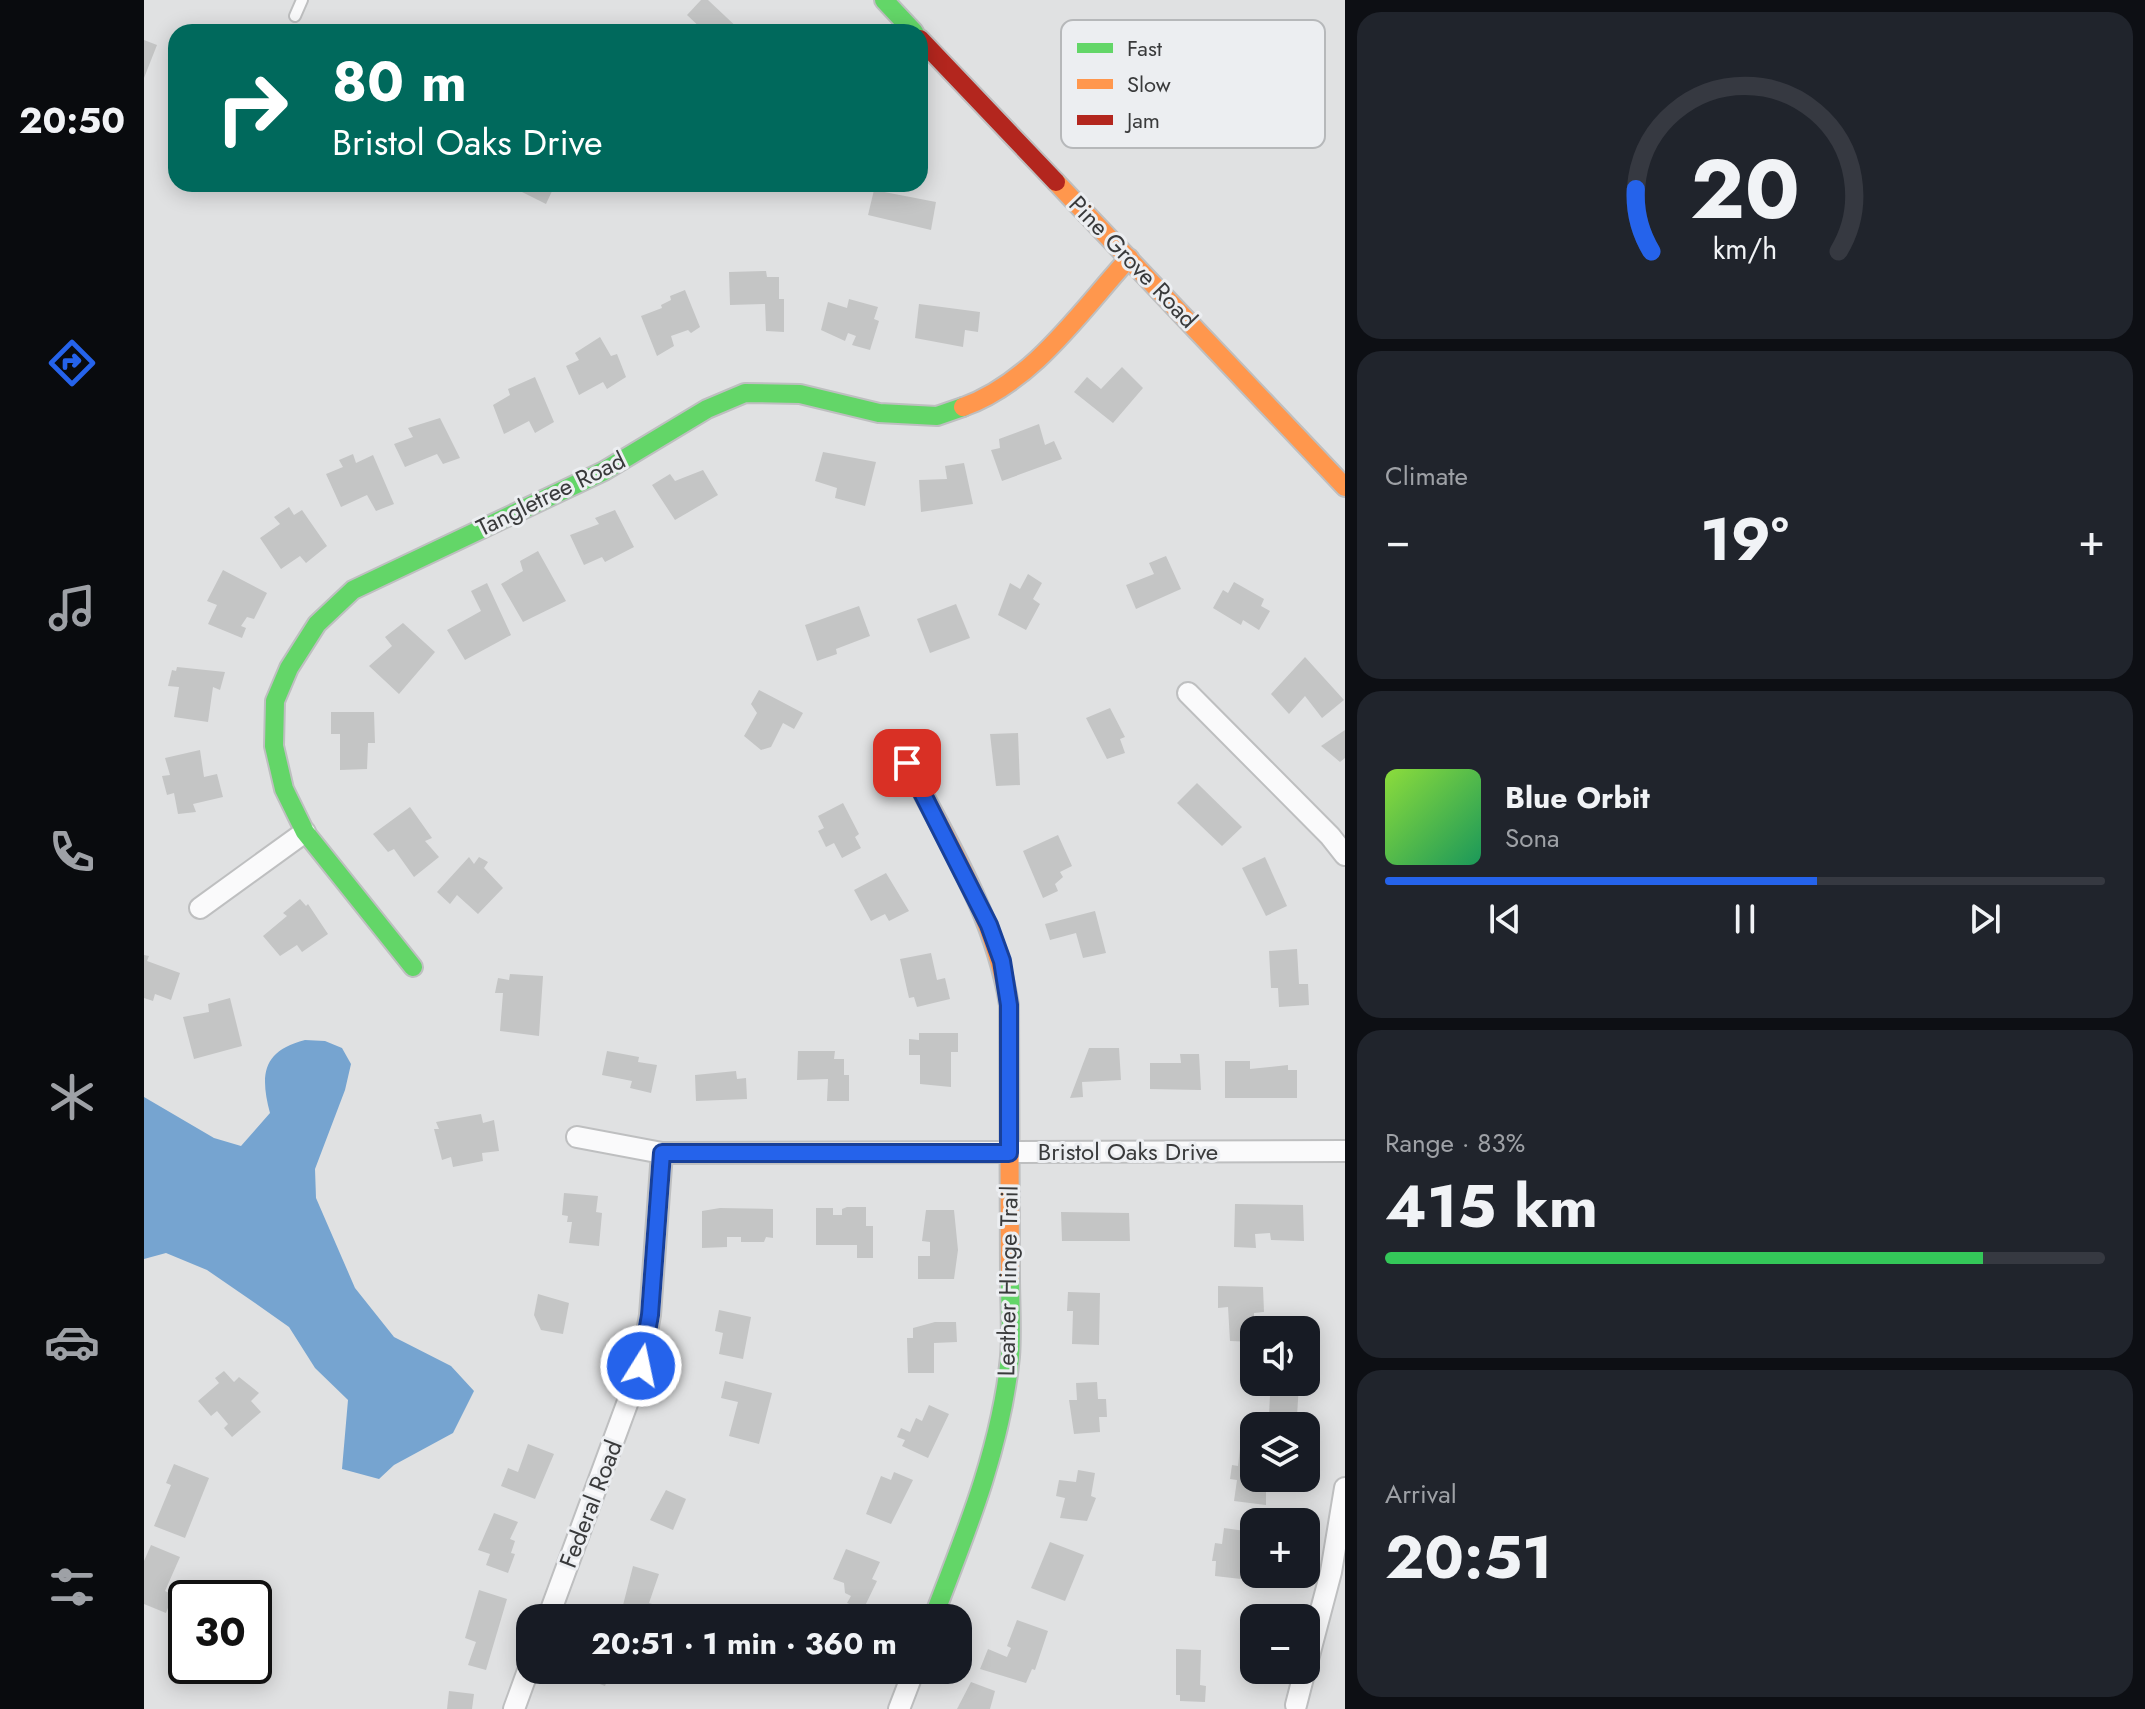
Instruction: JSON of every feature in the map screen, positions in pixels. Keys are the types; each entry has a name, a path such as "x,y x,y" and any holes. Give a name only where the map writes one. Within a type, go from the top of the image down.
{"street":[{"path":"884,0 906,24"},
{"name":"Pine Grove Road","path":"928,47 1345,487"},
{"name":"Tangletree Road","path":"413,967 305,832 284,789 274,746 275,701 289,668 317,624 353,590 604,471 707,409 745,393 800,394 879,413 937,416 991,397 1032,365 1129,258"},
{"path":"1188,693 1330,836 1345,855"},
{"name":"Leather Hinge Trail","path":"907,763 989,925 1002,961 1009,1005 1010,1354 1005,1408 987,1474 938,1604"},
{"path":"200,908 305,832"},
{"name":"Bristol Oaks Drive","path":"577,1137 662,1153 1345,1151"},
{"name":"Federal Road","path":"553,1604 641,1366 650,1315 662,1153"},
{"path":"1320,1615 1331,1572 1345,1488"},
{"path":"514,1709 523,1684"},
{"path":"899,1709 909,1684"},
{"path":"1296,1705 1302,1684"}],"lane":[{"path":"295,16 302,0"}],"water":[{"path":"305,1040 325,1041 342,1048 351,1064 345,1090 315,1169 316,1198 355,1288 394,1337 451,1366 474,1391 453,1433 394,1465 379,1479 342,1469 348,1400 315,1368 289,1327 207,1270 166,1253 144,1259 144,1097 214,1138 241,1146 270,1113 265,1076 272,1058"}],"building":[{"path":"701,0 708,0 734,24 697,24 687,15"},
{"path":"144,40 157,45 144,78"},
{"path":"522,192 552,192 546,204"},
{"path":"874,192 936,202 931,230 868,215"},
{"path":"766,271 767,277 779,277 779,299 784,299 784,332 766,331 765,304 730,305 729,272"},
{"path":"685,290 700,327 691,333 688,330 671,336 674,346 657,356 641,316 662,308 661,305 671,300 670,296"},
{"path":"849,299 878,307 874,319 879,321 870,350 852,345 856,336 848,333 845,341 821,330 828,302 847,308"},
{"path":"919,304 980,312 978,332 965,330 963,347 915,338"},
{"path":"600,337 611,356 617,354 626,377 607,389 603,382 579,395 566,366 579,360 575,353"},
{"path":"1122,367 1143,388 1113,423 1074,392 1087,377 1101,389"},
{"path":"535,377 554,422 535,433 529,421 504,434 493,405 510,395 508,389"},
{"path":"440,418 460,458 443,464 437,454 405,467 394,444 413,437 408,428"},
{"path":"1039,424 1045,445 1054,441 1062,459 1002,481 991,450 1000,448 999,439"},
{"path":"823,452 876,462 865,506 835,498 837,488 815,481"},
{"path":"353,454 356,463 373,455 394,504 376,511 367,495 341,507 326,474 343,467 339,460"},
{"path":"964,463 973,504 921,512 919,480 947,479 945,466"},
{"path":"703,470 718,495 675,520 652,485 670,474 675,481"},
{"path":"289,507 294,515 302,510 327,546 306,563 300,556 281,569 260,538 280,524 274,517"},
{"path":"615,510 634,547 605,562 602,557 584,565 570,535 599,524 595,518"},
{"path":"538,551 566,601 523,622 501,584 523,571 520,561"},
{"path":"1166,556 1181,589 1136,609 1126,585 1154,574 1149,563"},
{"path":"223,570 267,593 254,619 247,617 241,626 246,628 242,638 208,624 217,605 207,601"},
{"path":"1028,574 1042,583 1033,599 1040,604 1026,630 998,615 1010,583 1020,589"},
{"path":"1234,582 1264,599 1261,606 1270,611 1259,630 1243,620 1241,625 1213,608 1223,590 1228,593"},
{"path":"487,583 511,635 465,660 447,630 481,611 471,591"},
{"path":"956,604 970,638 930,653 917,619"},
{"path":"859,606 870,636 836,649 837,654 817,661 805,625"},
{"path":"403,623 435,652 399,694 369,666 392,646 385,637"},
{"path":"1305,657 1344,700 1322,718 1305,696 1289,714 1271,694"},
{"path":"177,667 225,672 220,690 213,687 208,722 174,717 179,687 168,686 172,670 176,671"},
{"path":"759,690 803,713 794,729 783,723 771,747 761,750 744,736 757,713 751,704"},
{"path":"1110,708 1125,737 1120,739 1125,753 1107,759 1086,718"},
{"path":"331,712 374,712 375,743 368,743 367,769 340,770 340,734 331,734"},
{"path":"1345,730 1345,758 1340,762 1321,746"},
{"path":"1018,733 1020,785 996,786 990,734"},
{"path":"200,750 204,777 217,774 223,797 193,804 196,812 178,814 174,793 167,795 162,776 170,775 165,758"},
{"path":"1197,783 1242,827 1222,846 1177,803"},
{"path":"843,803 859,834 855,837 861,848 842,858 834,843 826,847 818,831 824,828 818,816"},
{"path":"410,807 432,838 425,841 439,857 414,877 394,849 388,852 373,834"},
{"path":"1058,835 1072,866 1060,872 1063,877 1055,884 1058,891 1043,898 1023,851"},
{"path":"469,857 474,864 479,857 488,862 484,868 503,888 478,914 457,895 450,904 437,892"},
{"path":"1265,857 1287,906 1266,916 1242,868"},
{"path":"886,873 909,911 889,921 885,914 871,921 854,890"},
{"path":"300,899 306,906 308,904 328,934 302,952 297,945 280,956 263,936 287,916 283,913"},
{"path":"1095,911 1106,953 1083,958 1076,933 1050,940 1045,924"},
{"path":"1297,949 1299,984 1308,984 1309,1005 1279,1007 1278,988 1271,988 1269,951"},
{"path":"931,953 937,980 945,978 950,999 917,1007 914,997 909,998 900,959"},
{"path":"144,955 149,956 147,961 180,973 171,1000 155,994 153,1001 144,998"},
{"path":"510,974 543,976 539,1036 500,1031 503,993 495,993 498,978 509,980"},
{"path":"230,998 242,1046 194,1059 183,1017 209,1012 208,1004"},
{"path":"919,1033 958,1033 958,1052 951,1052 951,1087 920,1084 920,1055 909,1055 909,1039 919,1040"},
{"path":"1089,1048 1119,1048 1121,1080 1082,1082 1083,1097 1070,1098"},
{"path":"607,1051 639,1057 638,1062 657,1065 651,1093 630,1088 632,1081 602,1075"},
{"path":"798,1051 835,1051 834,1059 844,1059 844,1075 849,1075 849,1101 827,1101 828,1079 797,1080"},
{"path":"1180,1054 1199,1054 1201,1090 1150,1089 1150,1063 1181,1063"},
{"path":"1225,1061 1250,1061 1250,1069 1288,1065 1288,1070 1297,1070 1297,1098 1225,1098"},
{"path":"736,1071 737,1079 746,1078 747,1099 696,1101 695,1075"},
{"path":"481,1114 483,1123 494,1120 499,1151 482,1153 483,1161 453,1167 451,1157 442,1160 434,1129 439,1129 436,1122"},
{"path":"564,1193 598,1196 596,1212 602,1213 599,1246 569,1243 572,1222 567,1222 568,1216 562,1215"},
{"path":"1235,1204 1303,1205 1304,1241 1271,1240 1270,1233 1255,1234 1256,1248 1234,1247"},
{"path":"866,1207 866,1226 873,1226 873,1258 857,1258 857,1245 816,1245 816,1208 833,1208 833,1215 842,1215 842,1209"},
{"path":"720,1208 773,1209 773,1238 766,1237 764,1242 741,1242 741,1237 727,1237 727,1247 702,1248 702,1211"},
{"path":"926,1210 954,1210 958,1250 954,1279 918,1279 918,1256 930,1256 930,1242 922,1241"},
{"path":"1061,1212 1129,1213 1130,1241 1062,1241"},
{"path":"1218,1286 1263,1287 1264,1312 1240,1316 1240,1341 1230,1341 1228,1307 1218,1308"},
{"path":"1068,1292 1100,1293 1099,1345 1072,1344 1073,1311 1067,1311"},
{"path":"538,1294 569,1303 563,1334 541,1330 534,1315"},
{"path":"719,1310 751,1317 743,1359 719,1354 723,1333 715,1331"},
{"path":"935,1322 956,1322 957,1342 934,1343 934,1373 908,1373 907,1338 913,1338 913,1328"},
{"path":"224,1371 234,1382 239,1377 259,1393 251,1401 261,1412 232,1437 224,1428 228,1424 217,1411 211,1416 198,1401 219,1383 215,1378"},
{"path":"725,1381 772,1393 759,1444 729,1436 738,1402 721,1398"},
{"path":"1097,1382 1098,1399 1106,1399 1107,1417 1099,1417 1100,1432 1074,1434 1069,1400 1077,1400 1076,1383"},
{"path":"1270,1396 1298,1396 1297,1412 1269,1412"},
{"path":"929,1405 949,1414 928,1458 902,1446 905,1440 897,1437 901,1428 910,1432 916,1418 922,1421"},
{"path":"528,1444 554,1454 535,1499 501,1486 508,1468 518,1472"},
{"path":"1240,1449 1240,1492 1266,1492 1266,1505 1234,1501 1237,1480 1230,1479 1232,1465 1238,1466"},
{"path":"174,1464 209,1478 185,1538 154,1526 171,1485 166,1483"},
{"path":"1078,1470 1095,1473 1091,1496 1096,1498 1087,1521 1060,1518 1065,1498 1056,1496 1059,1480 1076,1482"},
{"path":"894,1472 913,1480 891,1524 866,1514 881,1476 891,1480"},
{"path":"666,1490 686,1499 673,1530 650,1520"},
{"path":"494,1513 518,1522 510,1539 515,1541 511,1553 515,1554 508,1573 486,1565 490,1554 478,1550"},
{"path":"1224,1528 1240,1530 1240,1579 1215,1576 1216,1561 1212,1561 1215,1543 1222,1544"},
{"path":"1050,1542 1084,1555 1065,1601 1031,1588"},
{"path":"151,1545 180,1557 165,1591 168,1592 166,1613 144,1604 144,1561"},
{"path":"846,1549 880,1562 872,1579 877,1581 866,1604 847,1603 851,1596 845,1593 844,1583 833,1579"},
{"path":"633,1566 659,1574 649,1603 652,1604 623,1604"},
{"path":"479,1590 507,1599 486,1670 468,1665 476,1642 465,1638"},
{"path":"1017,1620 1048,1631 1035,1670 1032,1669 1026,1683 980,1669 988,1649 1007,1657 1011,1648 1007,1646"},
{"path":"1176,1649 1201,1650 1200,1685 1206,1686 1205,1702 1180,1701 1180,1695 1176,1695"},
{"path":"972,1682 995,1691 990,1709 957,1709"},
{"path":"449,1691 474,1694 472,1709 447,1709"}],"traffic: fast":[{"path":"884,0 906,24"},
{"path":"413,967 305,832 284,789 274,746 275,701 289,668 317,624 353,590 604,471 707,409 745,393 800,394 879,413 937,416 963,407"},
{"path":"938,1604 980,1490 999,1424 1010,1357 1010,1277"}],"traffic: slow":[{"path":"1056,182 1345,487"},
{"path":"963,407 1012,381 1033,363 1129,258"},
{"path":"907,763 981,910 993,941 1009,1005 1010,1277"}],"traffic: jam":[{"path":"928,47 1056,182"}],"route":[{"path":"641,1366 650,1315 662,1153 1009,1153 1009,1005 1002,961 989,925 907,763"}]}
